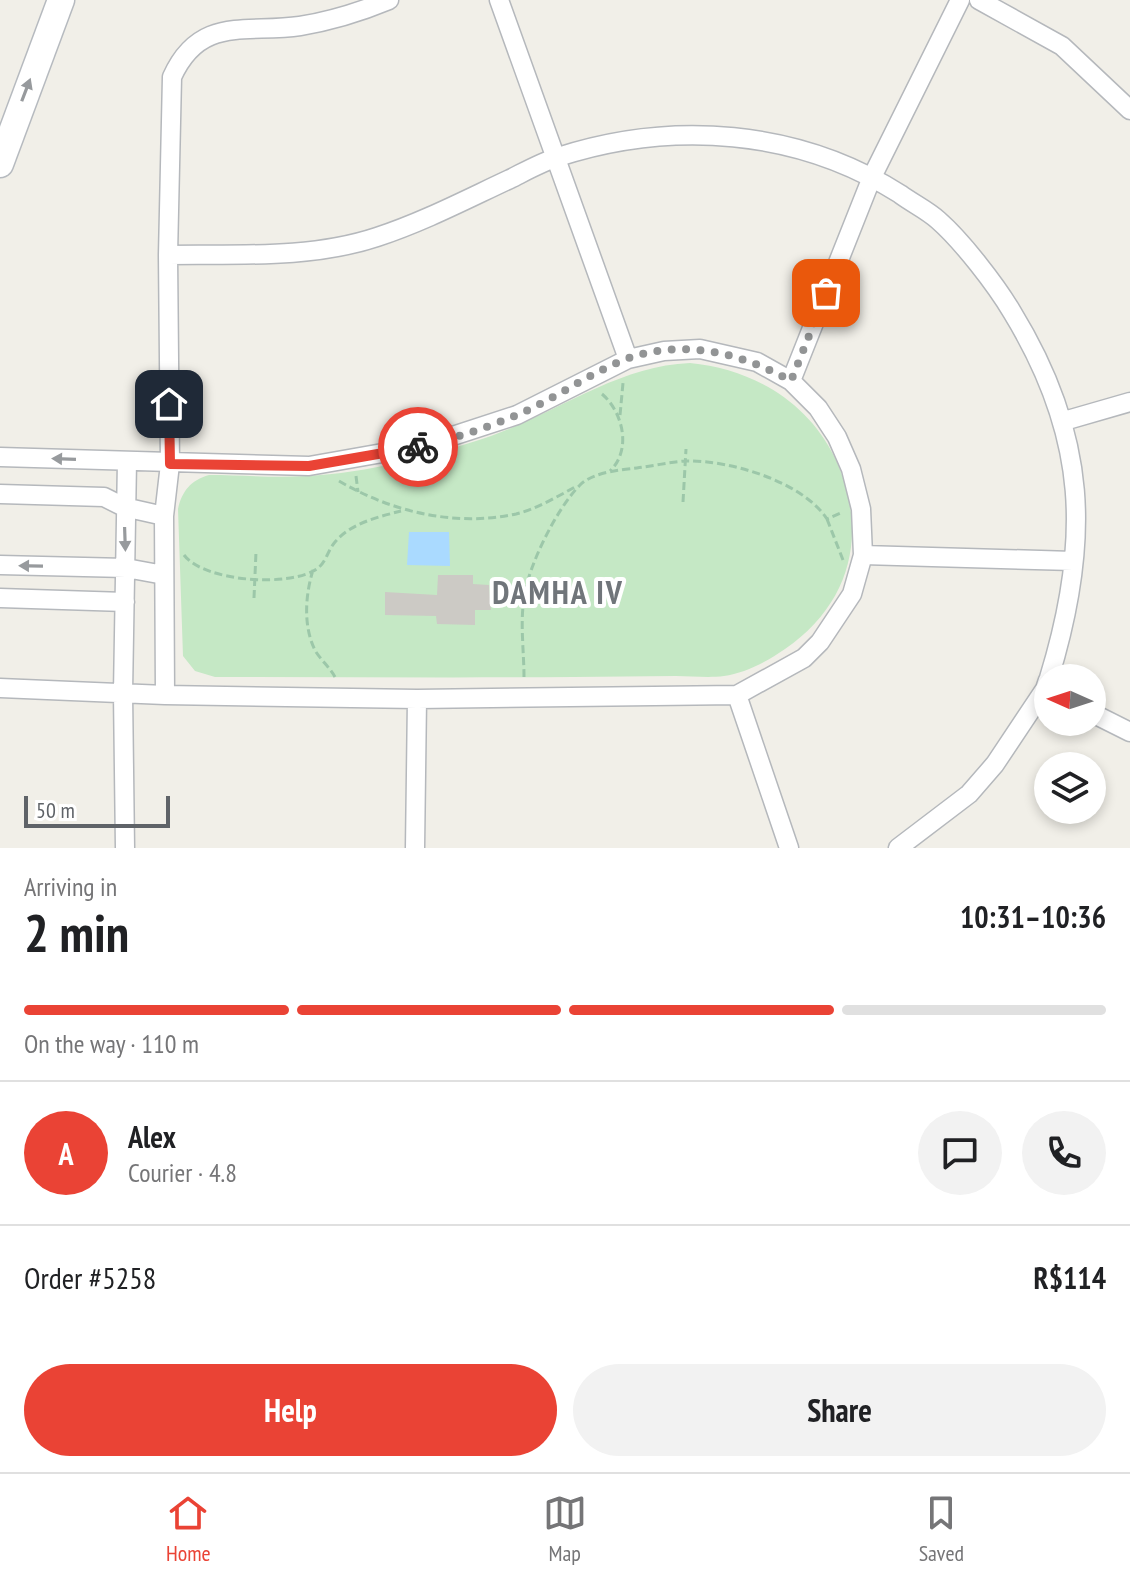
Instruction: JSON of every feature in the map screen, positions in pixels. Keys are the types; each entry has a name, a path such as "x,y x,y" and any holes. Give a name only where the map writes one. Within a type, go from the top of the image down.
{"street":[{"path":"0,164 61,0"},
{"path":"165,695 164,516 170,464 170,86 181,62 205,38 223,30 297,26 351,15 389,0"},
{"path":"499,0 627,366"},
{"path":"791,381 872,177 960,0"},
{"path":"979,0 1062,46 1130,110"},
{"path":"168,255 311,251 375,238 437,213 556,157 642,136 750,137 820,157 872,177 938,219 1003,296 1038,354 1064,421 1078,501 1063,631 1054,664"},
{"path":"0,457 309,466 422,446 517,415 664,351 700,349 757,362 791,381 818,408 837,437 851,469 861,509 863,555 852,594 820,642 804,658 737,695 417,699 165,695 0,688"},
{"path":"1064,421 1130,402"},
{"path":"125,848 123,693 127,461"},
{"path":"0,494 104,497 124,507 164,516"},
{"path":"863,555 1073,561"},
{"path":"0,565 126,568 164,575"},
{"path":"0,598 125,602"},
{"path":"737,695 789,848"},
{"path":"415,848 417,699"},
{"path":"898,848 969,794 995,764 1034,706"},
{"path":"1106,720 1130,732"}],"path":[{"path":"607,474 617,465 621,453 621,390 627,366"},
{"path":"597,389 620,415"},
{"path":"683,502 686,449"},
{"path":"335,479 358,492 405,510 457,518 517,514 607,474 686,461 711,463 781,480 804,494 827,519 847,571"},
{"path":"358,492 355,480 361,469"},
{"path":"524,677 524,597 540,550 557,517 581,484"},
{"path":"827,519 850,507"},
{"path":"179,548 197,567 255,579 294,577 321,566 337,539 348,531 374,518 405,510"},
{"path":"254,598 256,552"},
{"path":"313,570 307,595 308,628 317,653 335,677"}],"green space":[{"path":"690,363 713,366 755,380 793,404 823,438 845,485 851,512 852,538 848,564 839,588 808,631 771,658 740,672 712,677 215,677 195,671 183,656 178,509 185,492 197,480 209,475 282,477 329,474 400,462 491,436 638,372"}],"water":[{"path":"409,532 449,532 450,566 407,565"}],"building":[{"path":"438,575 473,575 473,584 489,585 491,610 475,610 475,625 437,624 436,616 385,615 385,592 437,595"}],"way so far":[{"path":"418,447 517,415 628,359 664,351 700,349 726,354 757,362 791,381 826,293"}],"district":[{"name":"DAMHA IV","path":"558,592"}],"route":[{"path":"169,404 170,464 309,466 418,447"}]}
